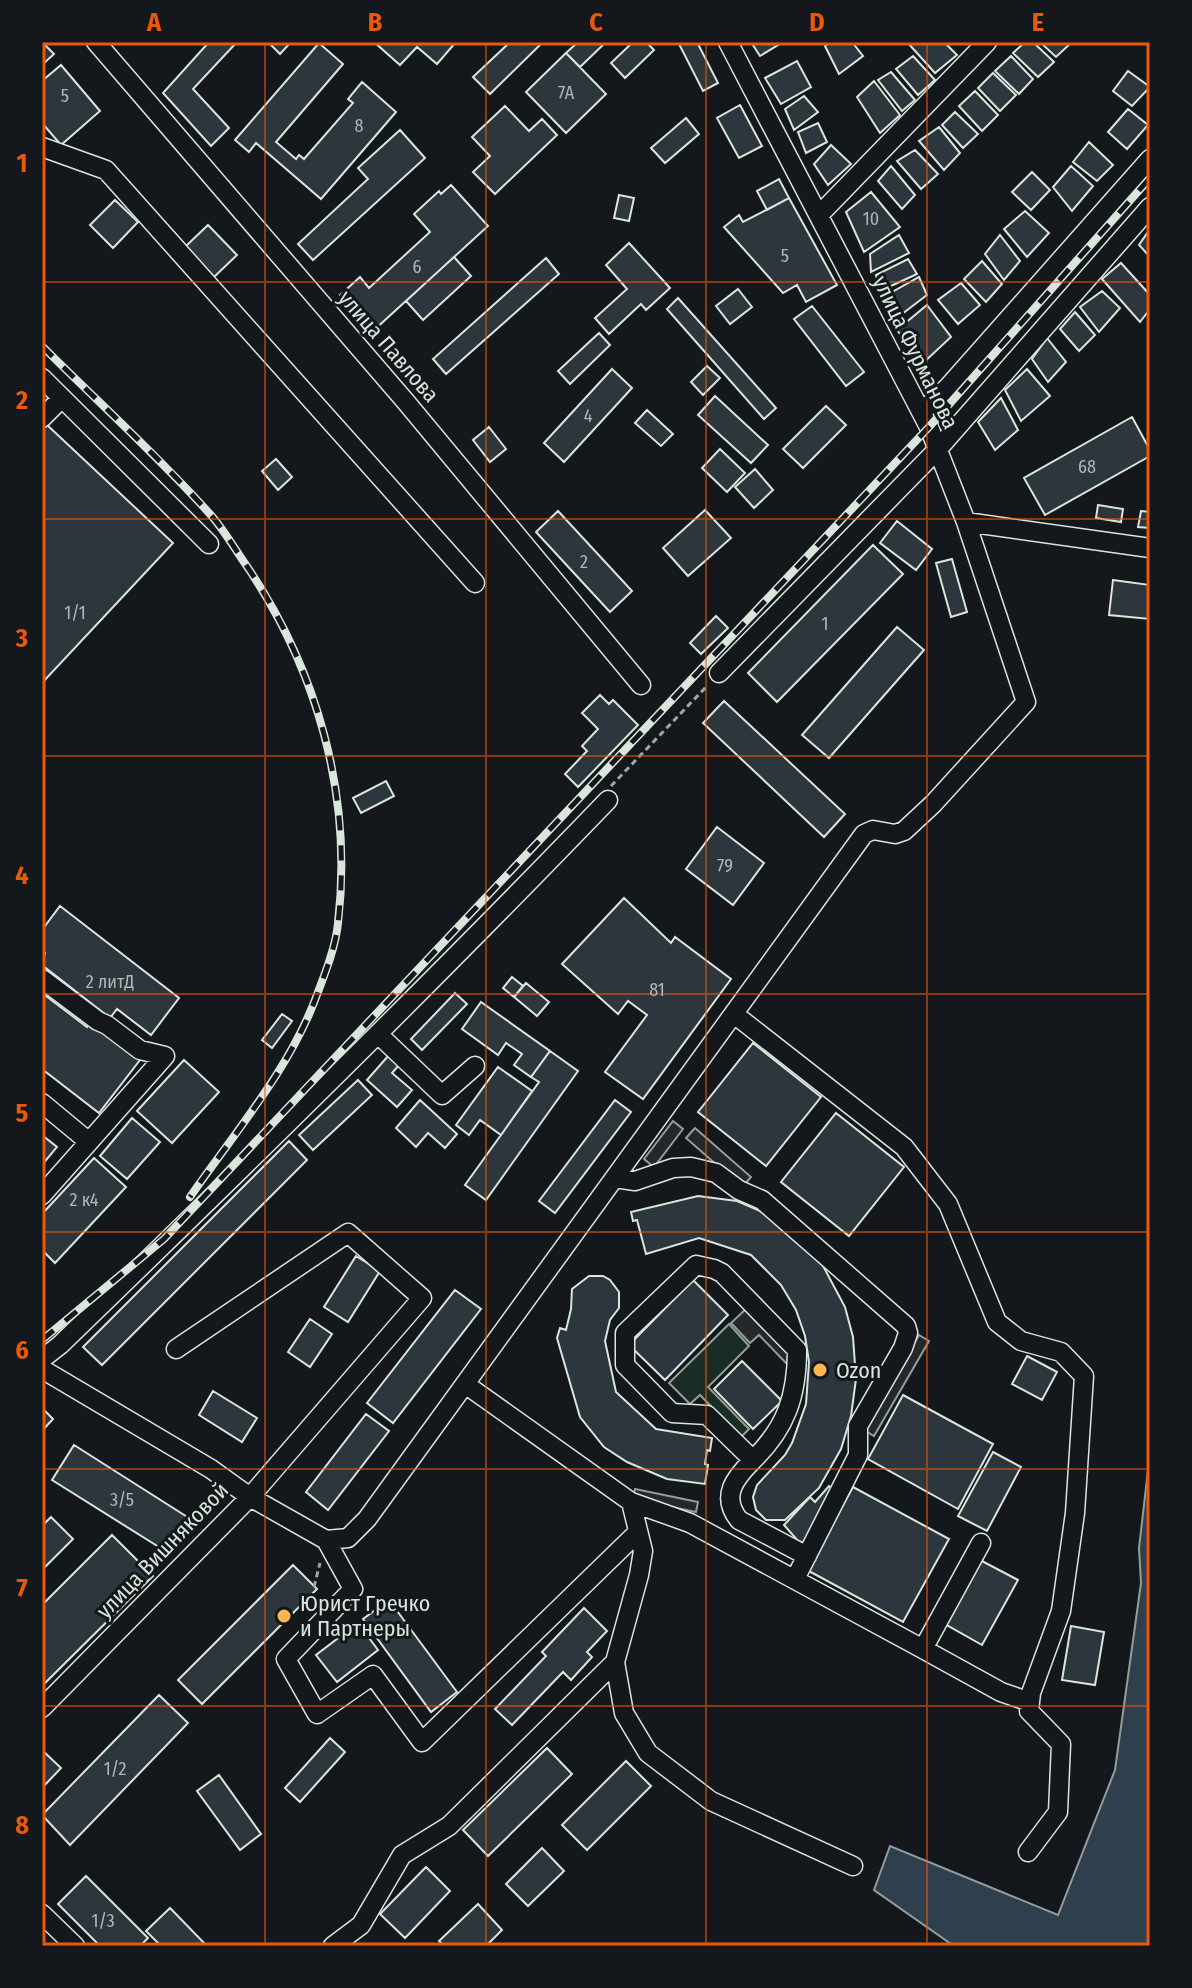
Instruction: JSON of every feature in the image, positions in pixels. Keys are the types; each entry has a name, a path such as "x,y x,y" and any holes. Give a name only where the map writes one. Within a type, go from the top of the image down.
{"street":[{"name":"улица Павлова","path":"96,42 406,402 641,685"},
{"name":"улица Фурманова","path":"728,42 922,412 966,522 1026,702 933,804 904,831 895,834 873,830 864,834 734,1014"},
{"path":"820,214 987,42"},
{"path":"42,147 106,170 475,583"},
{"path":"922,412 949,386 1150,159"},
{"path":"719,673 937,450 1150,207"},
{"path":"42,378 209,544"},
{"path":"42,418 62,398"},
{"path":"966,522 1150,548"},
{"path":"42,1359 379,1035 608,800"},
{"path":"42,979 140,1050 165,1056 42,1195"},
{"path":"326,1540 348,1538 367,1519 734,1014 904,1147 948,1204 997,1322 1021,1341 1061,1352 1084,1376 1075,1513 1061,1611 1029,1711 1061,1744 1058,1812 1028,1852"},
{"path":"379,1035 442,1095 475,1066"},
{"path":"42,1103 89,1142"},
{"path":"615,1178 635,1181 681,1166 716,1173 739,1190 762,1200 906,1326 908,1333 903,1348 858,1426 858,1455 795,1579"},
{"path":"176,1349 348,1233 422,1298 250,1497 326,1540 353,1589 286,1659 317,1714 373,1675 422,1742 638,1532"},
{"path":"753,1460 707,1415 678,1414 667,1410 625,1365 625,1333 696,1265 722,1273 797,1350 795,1383 787,1414 772,1442 732,1484 730,1501 739,1520 807,1556"},
{"name":"улица Вишняковой","path":"42,1369 211,1469 250,1497 42,1708"},
{"path":"465,1384 631,1502 725,1533 795,1579 1001,1692 1030,1702"},
{"path":"631,1502 643,1551 615,1662 624,1713 648,1753 711,1801 853,1866"},
{"path":"923,1649 981,1543"},
{"path":"333,1946 361,1925 402,1855 449,1826 615,1662"},
{"path":"42,1914 75,1946"}],"path":[{"path":"608,800 606,790 719,673"}],"green space":[{"path":"729,1324 749,1346 708,1387 749,1429 741,1437 700,1395 690,1404 669,1383"}],"shaded area":[{"path":"673,1121 683,1129 654,1167 644,1159"},
{"path":"695,1128 751,1177 742,1187 686,1138"},
{"path":"748,1307 795,1356 787,1364 759,1335 750,1343 731,1323"},
{"path":"919,1335 929,1341 874,1436 864,1430"},
{"path":"635,1489 698,1502 696,1512 633,1499"}],"water":[{"path":"1150,1453 1150,1946 954,1946 874,1890 890,1846 1058,1915 1115,1770 1141,1583 1139,1548"}],"building":[{"path":"42,42 54,54 42,65"},
{"path":"209,42 237,42 193,89 229,128 211,146 163,93"},
{"path":"268,42 291,42 280,54"},
{"path":"374,42 456,42 437,64 417,47 400,65"},
{"path":"510,42 543,42 490,94 473,77"},
{"path":"578,42 606,42 580,67 566,53"},
{"path":"633,42 646,42 654,50 625,78 611,63"},
{"path":"678,42 697,42 718,83 703,91"},
{"path":"751,42 783,42 760,56"},
{"path":"831,42 852,42 863,56 839,74 825,46"},
{"path":"907,42 944,42 957,55 935,73"},
{"path":"1025,42 1033,42 1054,62 1038,77 1013,53"},
{"path":"1040,42 1072,42 1056,57"},
{"path":"319,43 343,64 276,142 296,159 299,155 304,159 353,103 348,99 362,82 396,112 321,199 256,143 249,152 235,140"},
{"path":"566,53 606,94 566,133 526,92"},
{"path":"913,56 935,80 918,95 896,69"},
{"path":"1011,56 1033,79 1019,94 995,71"},
{"path":"797,61 811,87 781,104 765,78"},
{"path":"61,65 100,111 61,145 42,123 42,81"},
{"path":"1128,71 1150,87 1132,106 1113,91"},
{"path":"891,72 915,100 902,111 878,80"},
{"path":"993,73 1016,95 1000,111 978,88"},
{"path":"874,81 900,115 880,133 857,97"},
{"path":"975,91 998,115 982,131 959,106"},
{"path":"804,96 818,112 794,130 785,109"},
{"path":"740,105 762,146 739,158 717,118"},
{"path":"505,106 529,131 542,119 557,135 495,194 473,172 490,156 472,137"},
{"path":"1128,109 1148,125 1127,149 1108,132"},
{"path":"955,112 978,134 963,148 942,125"},
{"path":"686,118 699,134 665,163 651,148"},
{"path":"818,123 827,142 806,153 798,132"},
{"path":"939,127 960,153 944,170 919,141"},
{"path":"400,130 425,158 313,260 298,244 368,179 358,168"},
{"path":"1089,142 1113,165 1097,181 1073,162"},
{"path":"831,145 851,164 828,185 814,164"},
{"path":"915,150 938,174 921,189 897,161"},
{"path":"891,166 915,195 902,209 878,181"},
{"path":"1071,166 1093,186 1072,211 1053,187"},
{"path":"1032,172 1050,190 1031,210 1012,192"},
{"path":"779,179 789,198 767,210 757,191"},
{"path":"451,185 488,226 373,331 340,295 360,277 369,288 430,232 414,214 439,191 441,194"},
{"path":"871,192 900,227 864,252 846,212"},
{"path":"619,195 634,198 629,221 614,218"},
{"path":"789,198 837,285 806,302 797,285 783,293 724,227 739,215 743,222"},
{"path":"115,200 138,222 113,248 90,225"},
{"path":"1025,211 1049,233 1027,257 1004,229"},
{"path":"208,225 237,255 214,277 185,247"},
{"path":"1150,229 1150,257 1139,245"},
{"path":"899,235 909,253 871,272 870,254"},
{"path":"1000,235 1020,261 1004,280 985,254"},
{"path":"629,243 670,288 646,310 641,304 609,334 595,318 627,289 606,265"},
{"path":"454,257 471,276 423,320 406,301"},
{"path":"546,258 559,274 446,374 433,359"},
{"path":"908,259 917,274 880,291 876,275"},
{"path":"982,261 1002,284 986,302 964,279"},
{"path":"1121,263 1150,295 1150,309 1140,322 1102,279"},
{"path":"919,277 927,295 898,317 885,296"},
{"path":"961,283 980,305 958,324 938,300"},
{"path":"738,289 752,307 730,324 716,306"},
{"path":"1102,291 1120,308 1099,332 1080,307"},
{"path":"678,298 776,408 764,419 667,309"},
{"path":"927,305 951,337 922,364 897,330"},
{"path":"812,306 864,372 846,386 794,319"},
{"path":"1075,312 1095,335 1079,351 1060,329"},
{"path":"599,333 610,345 570,384 558,371"},
{"path":"1047,338 1066,362 1048,382 1032,359"},
{"path":"707,366 720,378 703,395 691,382"},
{"path":"612,369 632,388 564,462 544,443"},
{"path":"1027,369 1050,396 1021,421 1005,390"},
{"path":"715,396 768,445 751,463 698,415"},
{"path":"1001,398 1018,430 995,450 978,422"},
{"path":"826,406 846,425 803,468 783,449"},
{"path":"647,410 673,434 661,446 635,423"},
{"path":"1132,417 1150,450 1150,456 1045,515 1024,478"},
{"path":"46,424 173,543 42,683 42,428"},
{"path":"489,427 506,449 490,462 473,440"},
{"path":"720,449 745,473 727,492 702,468"},
{"path":"276,459 292,477 278,490 262,471"},
{"path":"755,469 773,490 754,508 735,487"},
{"path":"1098,505 1123,509 1121,522 1096,518"},
{"path":"705,510 731,538 688,576 663,548"},
{"path":"558,511 632,591 610,612 536,532"},
{"path":"1141,511 1150,512 1150,528 1138,527"},
{"path":"897,521 932,549 916,570 880,543"},
{"path":"873,545 903,574 777,702 748,673"},
{"path":"952,559 967,612 951,617 936,563"},
{"path":"1113,580 1150,585 1150,619 1109,615"},
{"path":"716,616 728,628 701,654 690,643"},
{"path":"897,627 924,650 829,758 802,735"},
{"path":"600,695 609,704 613,700 638,725 578,787 565,774 587,751 582,746 598,729 582,713"},
{"path":"724,701 845,814 824,837 703,723"},
{"path":"386,781 394,796 361,813 353,798"},
{"path":"717,827 764,863 733,905 686,869"},
{"path":"624,898 671,943 675,937 731,979 643,1099 605,1072 647,1015 628,1001 618,1014 562,964"},
{"path":"60,906 179,998 151,1035 117,1009 110,1018 42,965 45,953 42,951 42,930"},
{"path":"512,977 523,986 514,997 503,988"},
{"path":"526,983 549,1002 537,1016 514,997"},
{"path":"42,993 87,1027 91,1022 140,1060 99,1113 42,1069"},
{"path":"455,993 467,1004 422,1050 411,1039"},
{"path":"481,1002 550,1051 531,1077 514,1065 522,1054 506,1043 498,1055 462,1029"},
{"path":"282,1014 292,1021 272,1048 262,1040"},
{"path":"753,1043 821,1097 766,1166 698,1112"},
{"path":"550,1051 578,1071 486,1200 465,1185 539,1082 531,1077"},
{"path":"389,1055 400,1064 392,1073 412,1090 397,1107 367,1080"},
{"path":"184,1060 219,1092 172,1143 137,1111"},
{"path":"498,1067 532,1091 501,1135 480,1120 469,1135 456,1125"},
{"path":"358,1080 372,1095 313,1150 299,1135"},
{"path":"420,1100 457,1134 445,1148 428,1133 416,1147 396,1128"},
{"path":"615,1100 631,1112 555,1213 539,1201"},
{"path":"836,1113 904,1167 849,1236 781,1182"},
{"path":"132,1118 160,1142 127,1179 100,1156"},
{"path":"42,1135 57,1147 42,1165"},
{"path":"289,1141 307,1160 102,1365 83,1347"},
{"path":"94,1158 126,1187 55,1263 42,1250 42,1214"},
{"path":"698,1196 737,1201 765,1213 822,1264 845,1307 853,1337 856,1379 851,1416 841,1449 819,1488 785,1520 766,1520 756,1510 753,1497 757,1485 792,1443 806,1404 809,1362 805,1336 796,1310 781,1285 751,1255 699,1238 646,1254 637,1220 633,1221 631,1212"},
{"path":"356,1256 380,1271 348,1322 324,1307"},
{"path":"589,1276 603,1276 619,1292 619,1308 610,1320 605,1341 616,1392 656,1429 712,1438 710,1451 707,1450 705,1484 667,1479 627,1462 604,1447 580,1417 557,1338 560,1328 566,1330 572,1289"},
{"path":"693,1280 728,1315 665,1380 629,1345"},
{"path":"455,1290 481,1309 393,1423 367,1403"},
{"path":"310,1319 332,1334 310,1367 288,1352"},
{"path":"1027,1356 1057,1372 1042,1400 1012,1384"},
{"path":"742,1361 782,1401 753,1429 714,1389"},
{"path":"213,1391 257,1418 242,1442 199,1415"},
{"path":"903,1395 993,1444 958,1509 868,1459"},
{"path":"42,1408 53,1419 42,1431"},
{"path":"366,1414 389,1431 328,1510 306,1492"},
{"path":"74,1445 192,1520 170,1554 52,1480"},
{"path":"993,1452 1021,1467 987,1531 958,1516"},
{"path":"829,1486 843,1500 807,1544 798,1541 784,1525 810,1497 815,1502"},
{"path":"853,1487 949,1539 903,1622 807,1570"},
{"path":"51,1517 73,1539 42,1570 42,1526"},
{"path":"112,1535 153,1576 42,1686 42,1605"},
{"path":"980,1560 1018,1580 982,1645 945,1624"},
{"path":"293,1565 317,1589 202,1704 178,1680"},
{"path":"389,1600 457,1692 431,1712 363,1619"},
{"path":"584,1608 607,1631 587,1652 592,1657 571,1680 563,1672 512,1725 495,1709 546,1656 542,1652"},
{"path":"358,1623 378,1650 337,1682 316,1655"},
{"path":"1071,1626 1104,1632 1095,1685 1062,1680"},
{"path":"159,1695 188,1723 70,1845 42,1815"},
{"path":"330,1738 345,1752 300,1802 285,1788"},
{"path":"547,1748 572,1774 488,1856 463,1830"},
{"path":"42,1750 61,1768 42,1788"},
{"path":"626,1761 651,1786 587,1850 562,1825"},
{"path":"219,1775 261,1834 240,1850 197,1791"},
{"path":"542,1848 564,1871 528,1906 506,1884"},
{"path":"426,1867 450,1891 405,1938 380,1914"},
{"path":"86,1876 148,1938 140,1946 100,1946 58,1904"},
{"path":"478,1904 502,1930 486,1946 444,1946 439,1941"},
{"path":"170,1908 207,1946 161,1946 146,1931"}],"railway":[{"path":"42,1340 164,1239 929,427 1150,178"},
{"path":"42,346 169,470 227,537 270,603 292,645 310,689 334,780 340,828 341,875 337,931 327,967 307,1020 278,1073 190,1197"}],"place":[{"name":"Ozon","path":"820,1370"},
{"name":"Юрист Гречко и Партнеры","path":"284,1616"}]}
